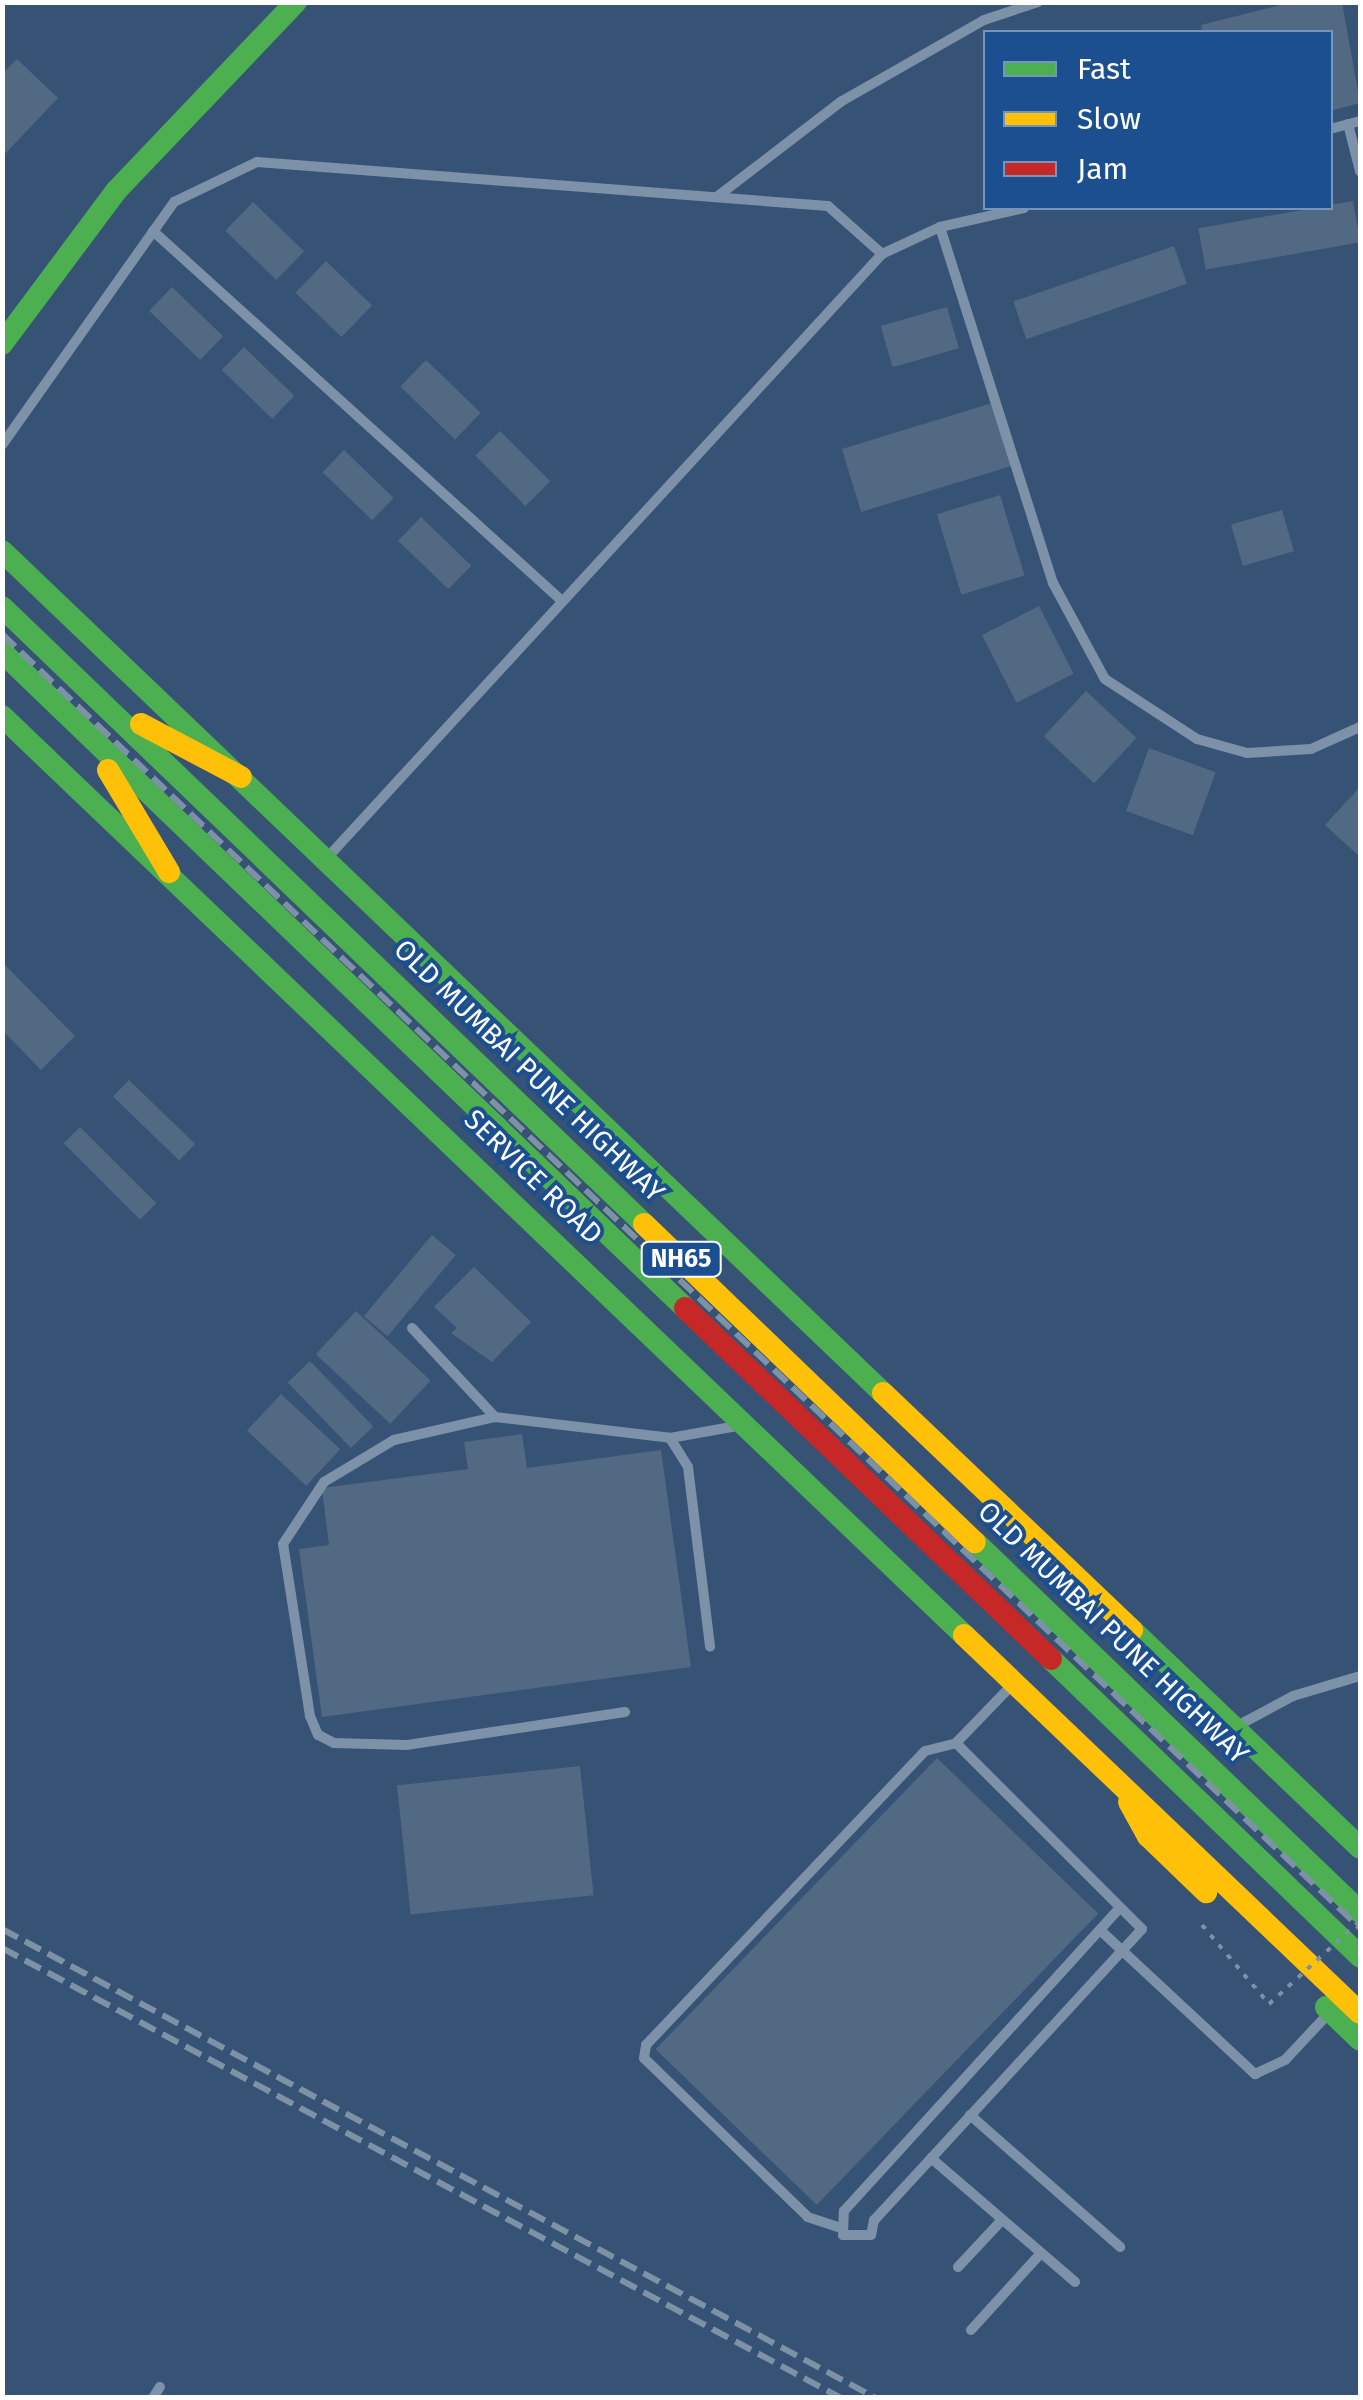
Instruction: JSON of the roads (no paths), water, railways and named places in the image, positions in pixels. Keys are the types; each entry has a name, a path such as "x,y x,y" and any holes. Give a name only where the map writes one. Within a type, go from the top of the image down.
{"main road":[{"path":"2,344 116,191 296,2"},
{"path":"2,551 1360,1848"},
{"name":"OLD MUMBAI PUNE HIGHWAY","path":"2,607 1360,1912"},
{"name":"NH65","path":"2,652 1360,1956"},
{"path":"105,705 241,777"},
{"name":"SERVICE ROAD","path":"2,716 1107,1765 1360,2013"},
{"path":"85,731 169,872"},
{"path":"1107,1765 1148,1836 1360,2040"}],"lane":[{"path":"717,197 842,102 984,20 1038,2"},
{"path":"1354,122 1360,172"},
{"path":"2,445 174,202 257,162 828,206 882,254"},
{"path":"326,859 882,254 940,227 1015,210"},
{"path":"940,227 1053,583 1105,679 1196,738 1247,754 1312,748 1360,727"},
{"path":"154,232 562,601"},
{"path":"412,1328 495,1418"},
{"path":"626,1712 407,1744 351,1748 318,1735 282,1544 294,1517 324,1482 377,1448 495,1418 670,1438 748,1423"},
{"path":"670,1438 688,1467 710,1647"},
{"path":"1234,1727 1292,1696 1360,1676"},
{"path":"956,1743 1142,1929 874,2220 870,2235 850,2240 838,2227 808,2218 644,2058 646,2046 925,1751 956,1743 1018,1680"},
{"path":"838,2227 1119,1909"},
{"path":"1100,1930 1124,1948 1255,2074 1284,2060 1330,2011"},
{"path":"970,2115 1120,2247"},
{"path":"930,2158 1075,2282"},
{"path":"958,2268 1002,2220"},
{"path":"971,2330 1041,2253"}],"railway":[{"path":"2,634 1360,1928"},
{"path":"2,1929 876,2398"},
{"path":"2,1948 841,2398"}]}
